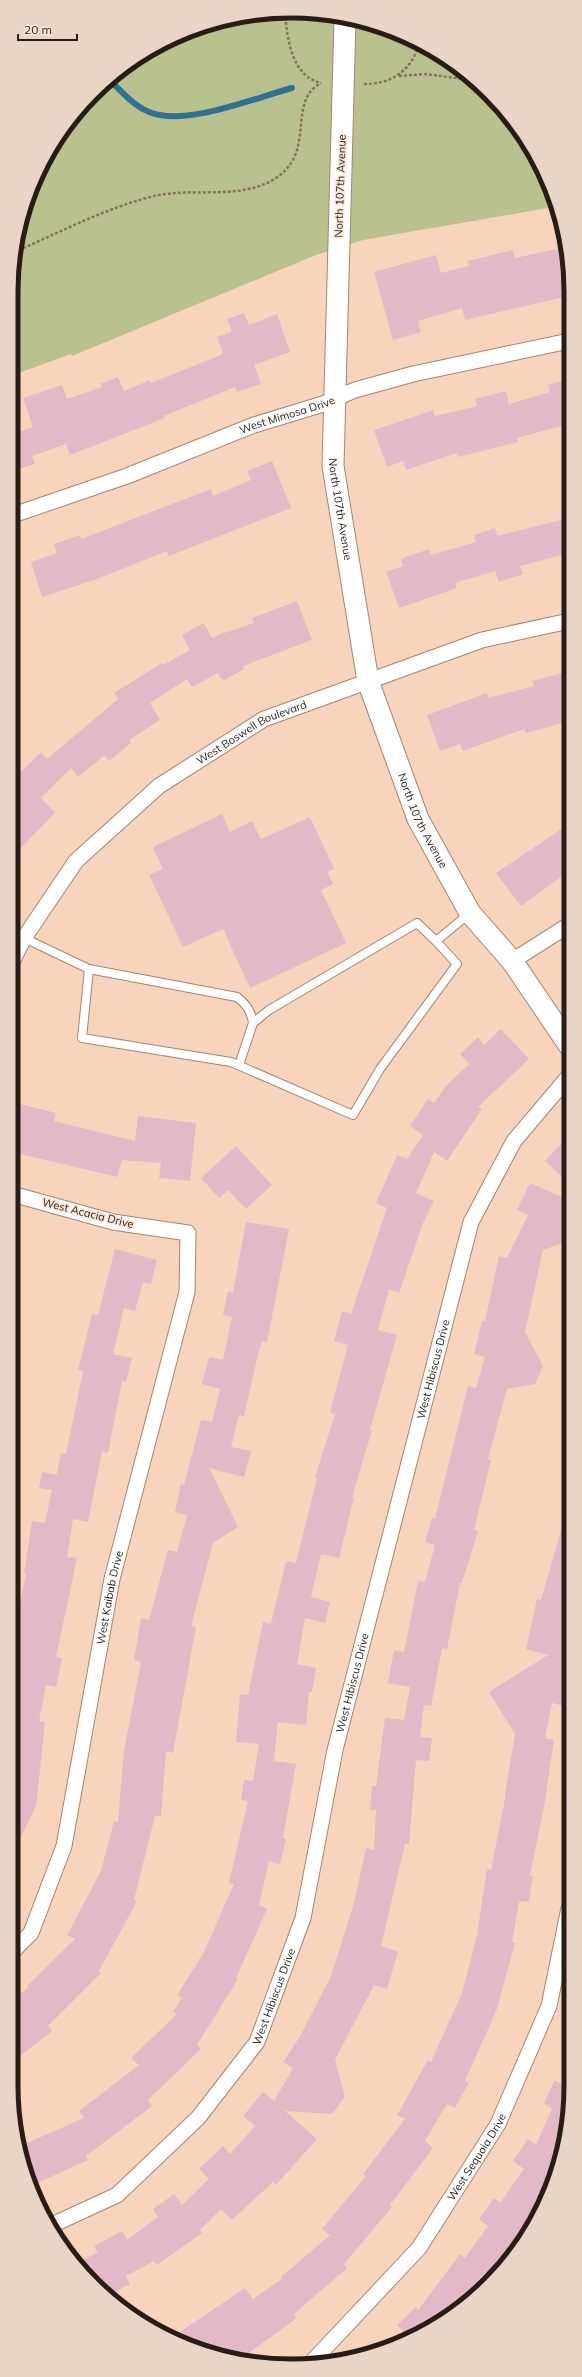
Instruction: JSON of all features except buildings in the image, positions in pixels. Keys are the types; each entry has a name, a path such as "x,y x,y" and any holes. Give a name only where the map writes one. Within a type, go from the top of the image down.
{"street":[{"name":"North 107th Avenue","path":"345,23 333,400 333,466 368,681 418,819 470,913 512,961 564,1037"},
{"name":"West Mimosa Drive","path":"18,513 127,476 254,425 333,400 355,390 413,374 564,342"},
{"name":"West Boswell Boulevard","path":"18,948 76,861 159,786 264,719 482,640 564,622"},
{"path":"512,961 564,928"},
{"name":"West Hibiscus Drive","path":"55,2223 117,2195 198,2118 257,2042 303,1918 335,1750 471,1222 514,1141 564,1082"},
{"name":"West Acacia Drive","path":"18,1196 113,1222 188,1233"},
{"name":"West Kaibab Drive","path":"18,1946 31,1932 64,1846 112,1579 188,1292 188,1233"},
{"name":"West Sequoia Drive","path":"316,2358 420,2248 498,2124 549,2006 564,1932"}],"lane":[{"path":"436,941 470,913"},
{"path":"89,969 82,1038 231,1062 353,1115 380,1068 457,964 417,923 285,1000 253,1023"},
{"path":"18,949 89,969 237,997 246,1004 252,1013 253,1023 239,1065"}],"path":[{"path":"286,18 289,40 296,62 307,76 321,83 375,83 398,76 426,74 463,79"},
{"path":"398,76 408,67 418,49"},
{"path":"21,249 105,213 145,198 176,193 250,188 268,183 282,174 292,163 298,150 305,97 312,88 321,83"}],"green space":[{"path":"291,18 327,20 379,32 412,46 457,74 496,111 518,139 536,170 550,203 551,207 363,240 316,255 72,356 71,354 18,373 18,291 20,255 32,203 46,170 64,139 74,125 98,98 125,74 139,64 170,46 203,32 255,20"}],"waterway":[{"path":"113,84 138,106 149,112 164,116 200,114 240,104 292,88"}]}
